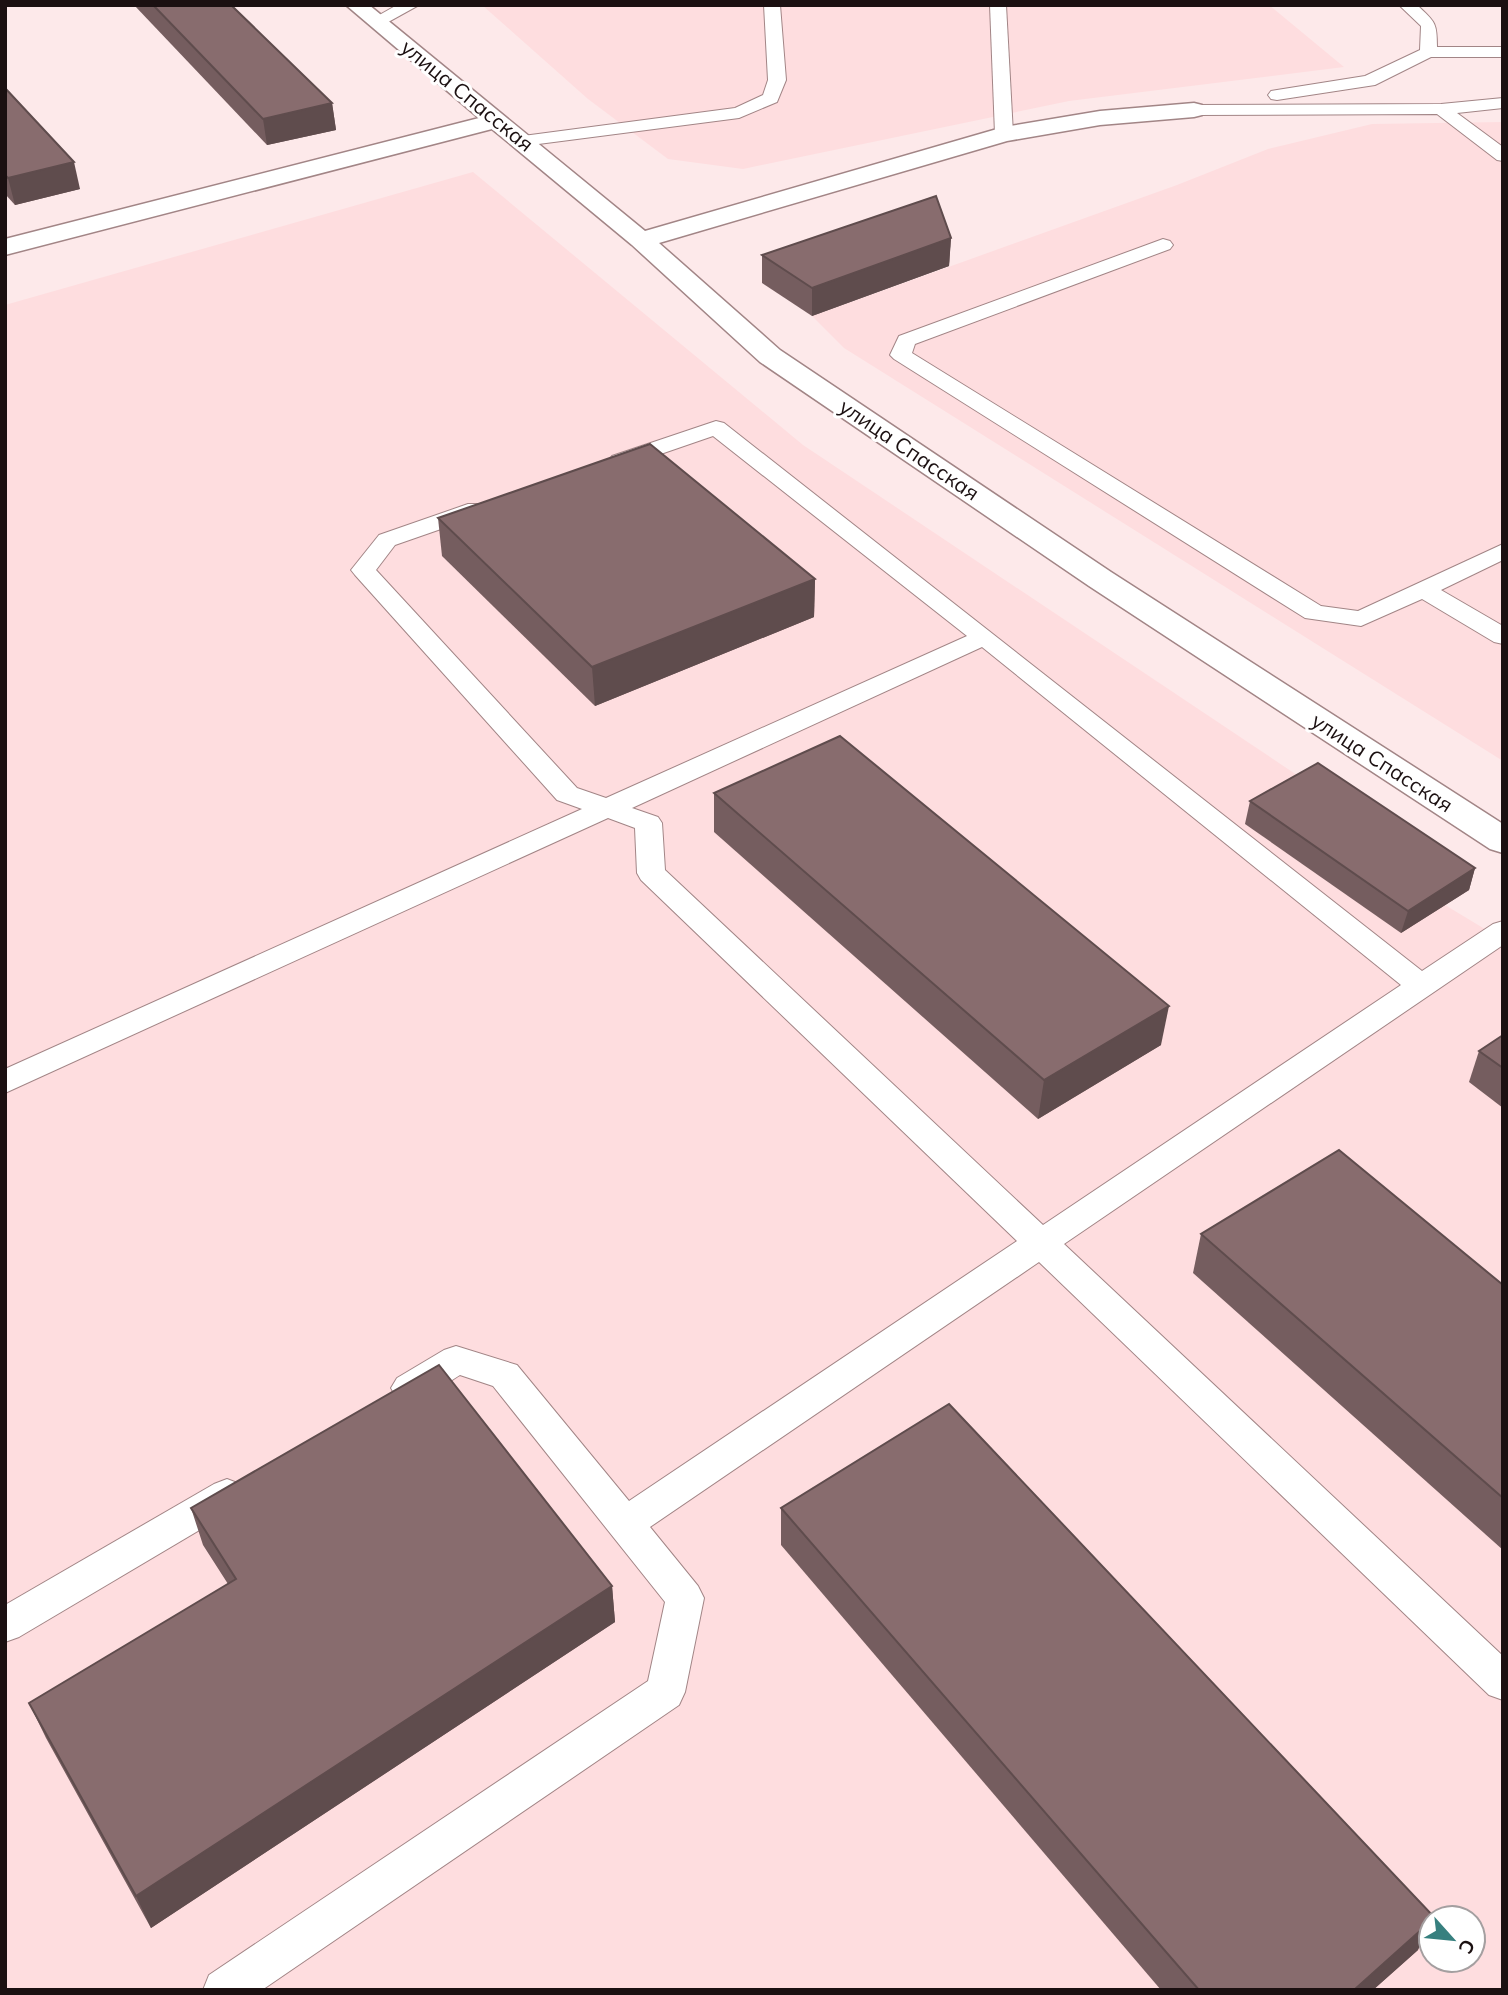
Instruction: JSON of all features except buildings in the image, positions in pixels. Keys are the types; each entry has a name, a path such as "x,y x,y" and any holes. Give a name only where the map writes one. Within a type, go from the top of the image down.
{"street":[{"name":"улица Спасская","path":"356,5 641,240 770,356 1100,579 1503,841"},
{"path":"641,240 1004,134 1100,118 1194,110"},
{"path":"5,247 494,121"}],"lane":[{"path":"375,22 411,5"},
{"path":"523,141 739,113 771,98 777,80 772,5"},
{"path":"998,5 1004,134"},
{"path":"1407,5 1429,25 1428,52"},
{"path":"1194,110 1369,81 1428,52 1503,52"},
{"path":"1194,110 1441,109 1503,103"},
{"path":"1441,109 1503,156"},
{"path":"1163,245 905,340 901,355 1314,613 1361,619 1503,551"},
{"path":"597,468 716,428 984,637 1421,986"},
{"path":"505,499 387,540 363,570 567,794 648,824 651,873 1503,1682"},
{"path":"1424,590 1503,637"},
{"path":"5,1082 984,637"},
{"path":"626,1523 1503,932"},
{"path":"224,1990 665,1692 685,1598 505,1375 456,1360 385,1402"},
{"path":"5,1625 254,1479"}],"shaded area":[{"path":"482,5 1269,5 1344,67 1069,101 743,169 668,159 588,99"},
{"path":"1503,122 1503,761 844,348 812,316 1177,185 1268,149 1372,124"},
{"path":"473,172 803,445 1469,890 1445,905 1503,940 1503,1990 5,1990 5,305"}]}
